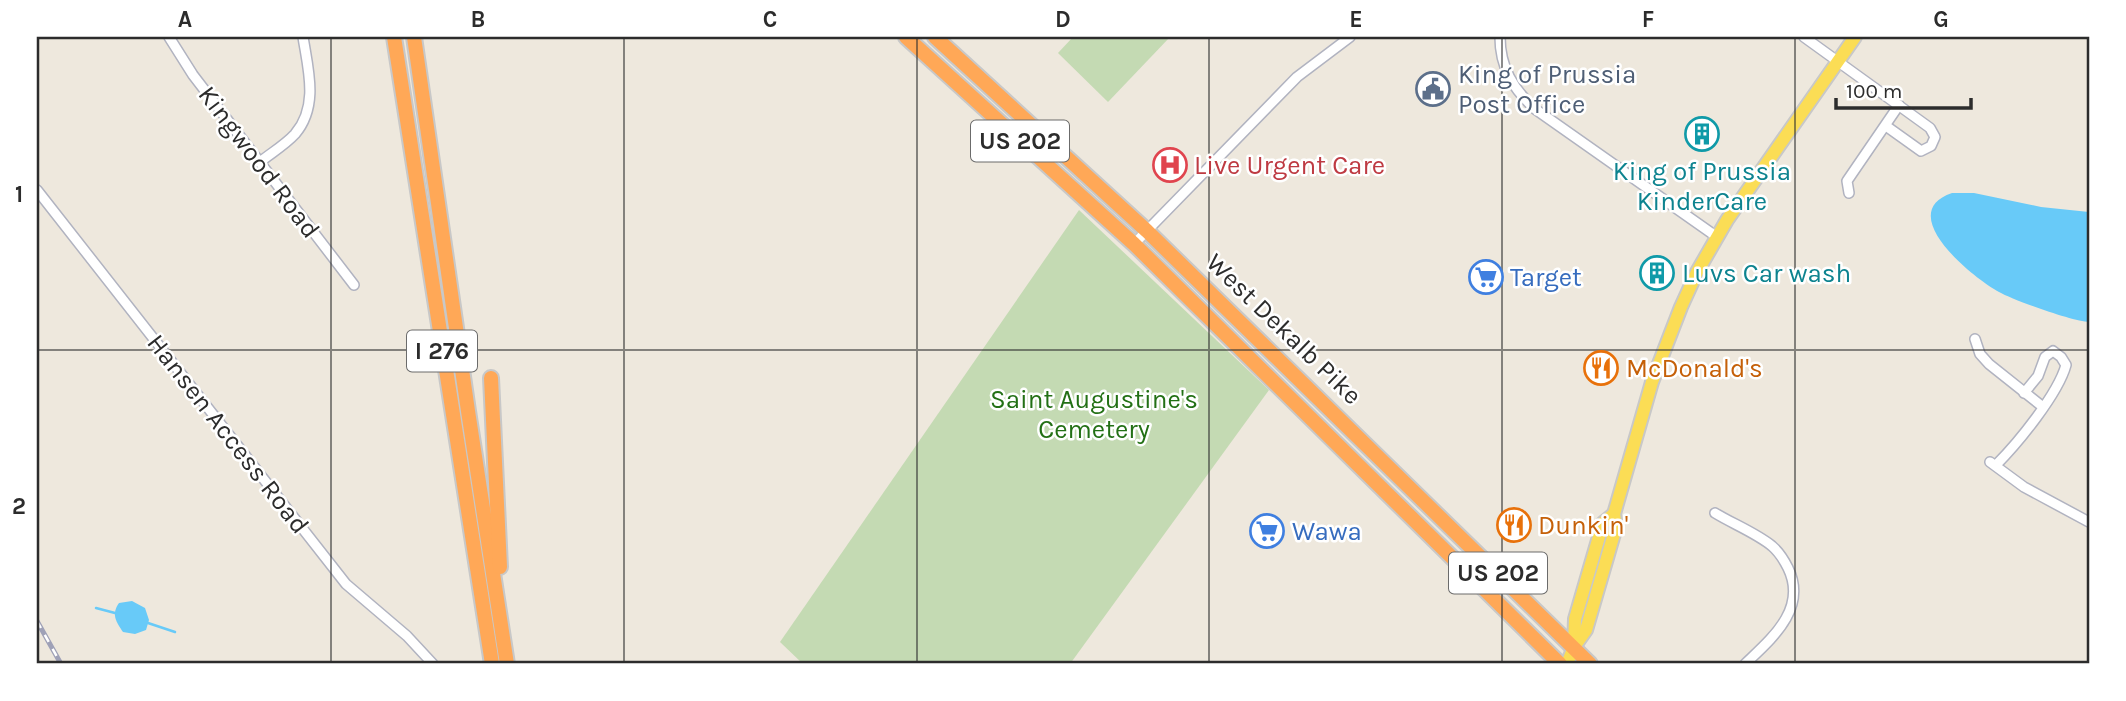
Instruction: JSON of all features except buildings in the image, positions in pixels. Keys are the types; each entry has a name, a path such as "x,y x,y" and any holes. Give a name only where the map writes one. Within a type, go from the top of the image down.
{"highway":[{"name":"I 276","path":"394,37 492,664"},
{"name":"I 276","path":"414,37 507,664"},
{"name":"West Dekalb Pike","path":"906,37 1134,244 1560,664"},
{"name":"West Dekalb Pike","path":"935,37 1147,230 1590,664"},
{"path":"491,378 503,638"},
{"path":"1294,401 1348,426"},
{"path":"1326,433 1343,435 1392,470"}],"main road":[{"path":"1567,664 1586,630 1616,527 1614,514 1663,352 1681,307 1717,237 1855,37"}],"street":[{"name":"Kingwood Road","path":"169,37 193,75 354,285"},
{"path":"260,162 293,136 306,116 310,103 310,87 303,37"},
{"path":"1134,244 1297,77 1350,37"},
{"path":"1500,37 1507,75 1518,93 1535,109 1717,237"},
{"path":"1804,37 1930,128 1935,137 1931,146 1921,151 1886,126"},
{"path":"1849,193 1847,181 1899,105"},
{"name":"Hansen Access Road","path":"37,190 346,584 407,636 433,664"},
{"path":"1975,339 1980,354 1989,364 2043,407"},
{"path":"2024,393 2038,376 2045,357 2053,351 2061,357 2066,365 2064,374 2043,407 1993,463 2024,487 2089,523"},
{"path":"1715,513 1772,546 1791,575 1793,598 1787,619 1745,664"}],"green space":[{"path":"1073,37 1170,37 1108,102 1058,53"},
{"name":"Saint Augustine's Cemetery","path":"1079,210 1269,390 1070,664 803,664 780,642"}],"water":[{"path":"1952,193 1974,193 2041,207 2089,212 2089,322 2058,315 2006,296 1987,285 1957,260 1934,229 1931,215 1936,202"},
{"path":"132,601 145,608 149,620 146,630 135,634 123,632 115,614 119,603"}],"waterway":[{"path":"96,608 115,613"},
{"path":"148,623 175,632"}],"railway":[{"path":"37,621 61,664"}],"place":[{"name":"King of Prussia Post Office","path":"1433,89"},
{"name":"King of Prussia KinderCare","path":"1702,134"},
{"name":"Live Urgent Care","path":"1170,165"},
{"name":"Luvs Car wash","path":"1657,273"},
{"name":"Target","path":"1486,277"},
{"name":"McDonald's","path":"1601,368"},
{"name":"Dunkin'","path":"1514,525"},
{"name":"Wawa","path":"1267,531"}]}
